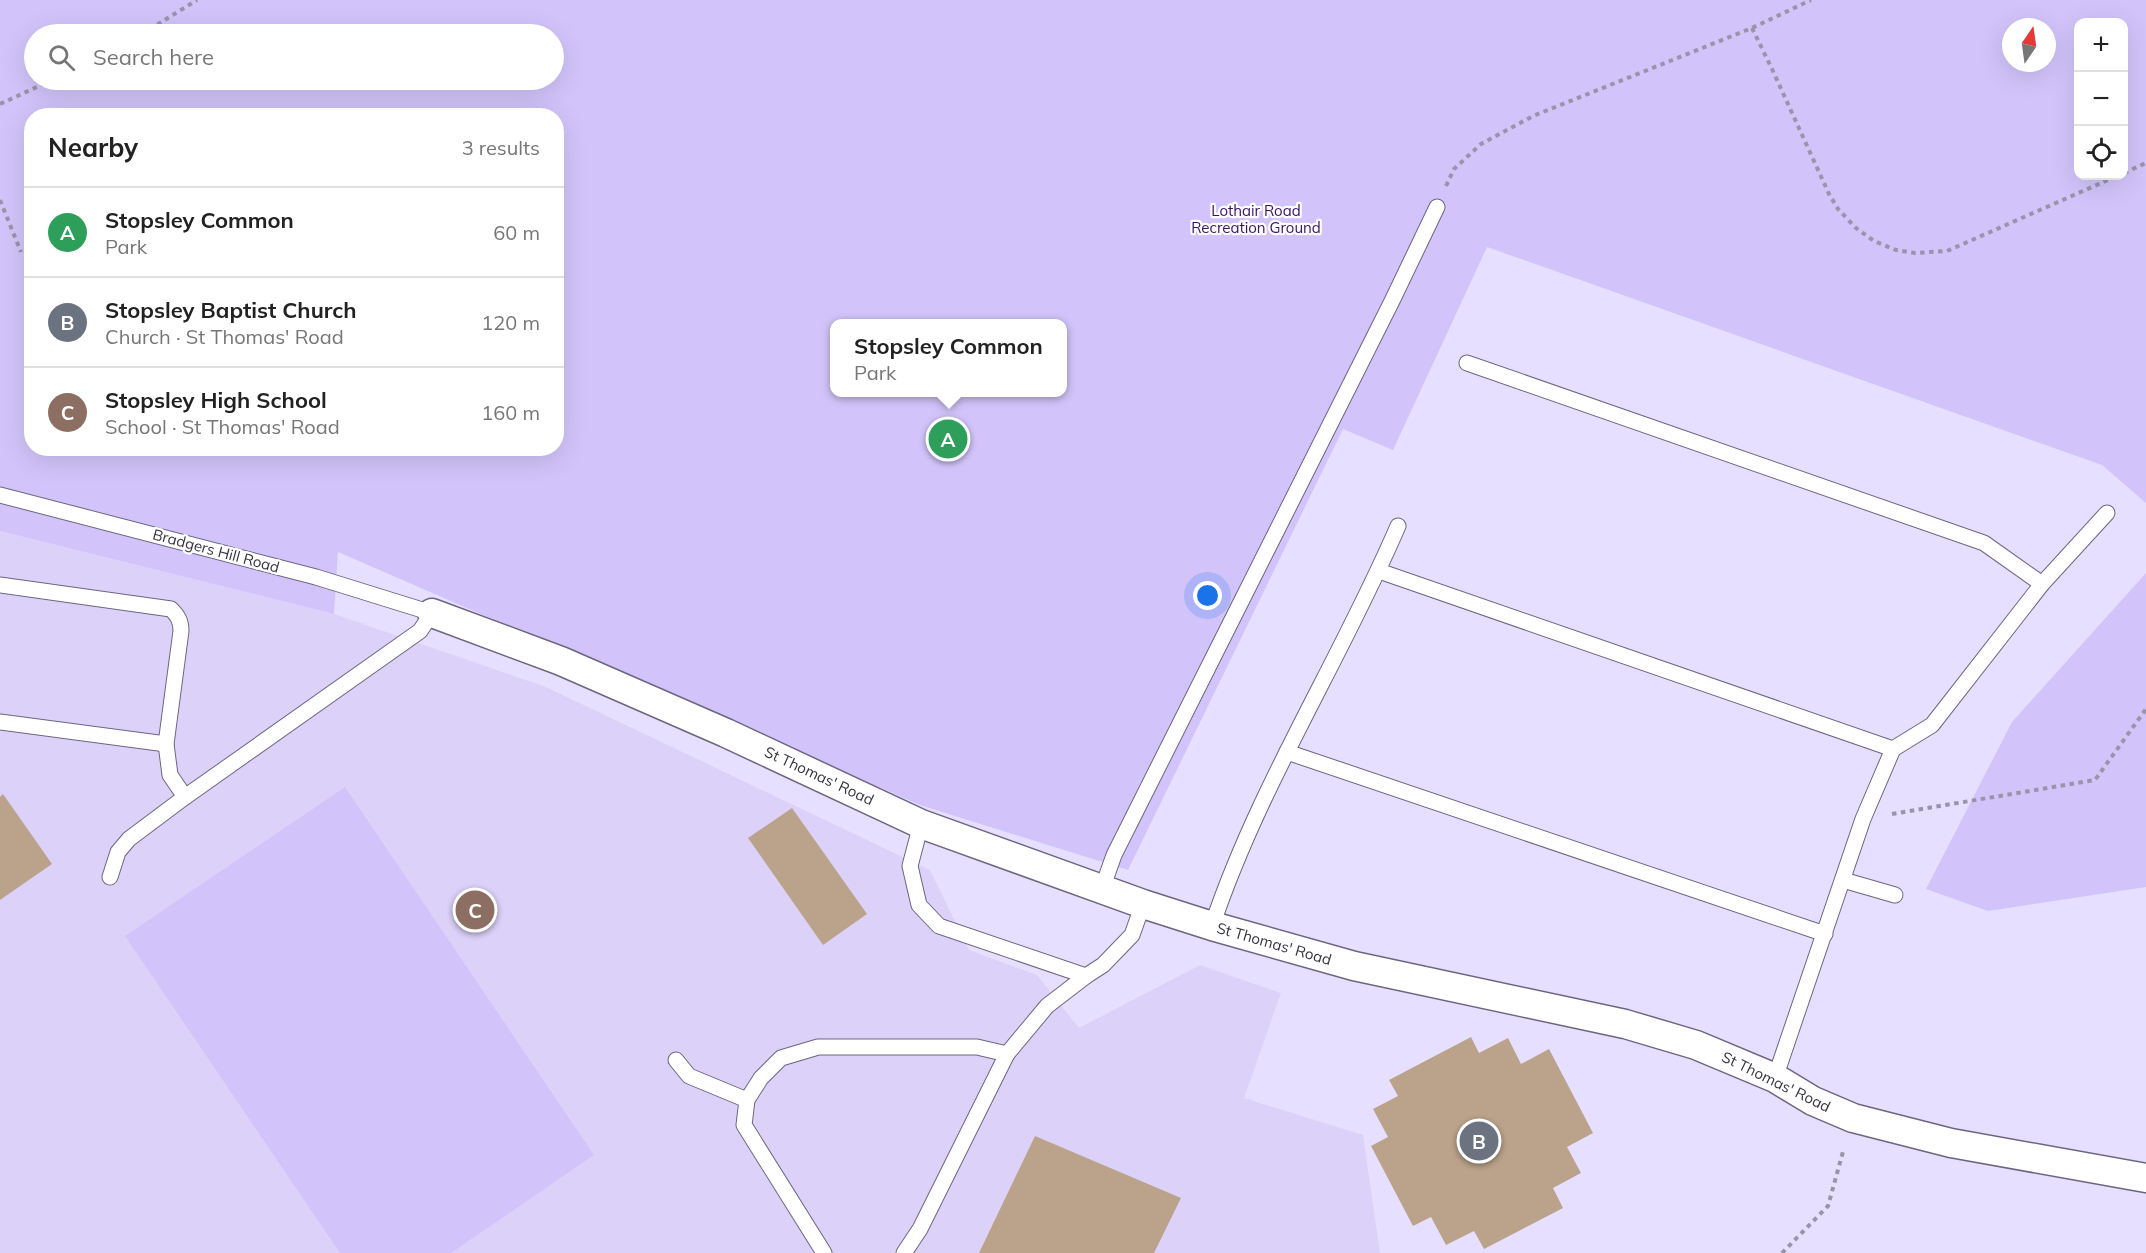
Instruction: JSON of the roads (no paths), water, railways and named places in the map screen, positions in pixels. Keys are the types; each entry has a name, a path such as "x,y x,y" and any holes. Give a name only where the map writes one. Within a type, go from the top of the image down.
{"street":[{"name":"St Thomas' Road","path":"432,613 561,661 726,733 921,824 1143,904 1354,966 1625,1024 1696,1045 1775,1078 1813,1101 1853,1118 1951,1143 2146,1178"}],"lane":[{"path":"1102,889 1119,845 1437,207"},
{"path":"1467,363 1984,543 2042,584"},
{"name":"Bradgers Hill Road","path":"0,495 316,578 432,613"},
{"path":"1775,1078 1863,819 1893,749 1932,725 2042,584 2108,513"},
{"path":"1212,926 1226,885 1287,752 1379,571 1398,526"},
{"path":"1379,571 1893,749"},
{"path":"0,585 171,609 176,614 181,621 181,631 166,744 170,775 184,797"},
{"path":"110,877 118,852 129,839 184,797 420,632 432,613"},
{"path":"0,722 166,744"},
{"path":"1287,752 1825,934"},
{"path":"921,824 910,866 919,905 939,926 1086,976"},
{"path":"1843,880 1894,896"},
{"path":"904,1253 920,1229 1007,1054 1047,1006 1103,964 1132,935 1143,904"},
{"path":"824,1253 744,1125 747,1100 761,1078 781,1058 818,1047 977,1047 1007,1054"},
{"path":"676,1060 689,1076 747,1100"}],"place":[{"name":"Stopsley Common","path":"948,439"},
{"name":"Stopsley High School","path":"475,910"},
{"name":"Stopsley Baptist Church","path":"1479,1141"}],"park label":[{"name":"Lothair Road Recreation Ground","path":"1256,220"}]}
